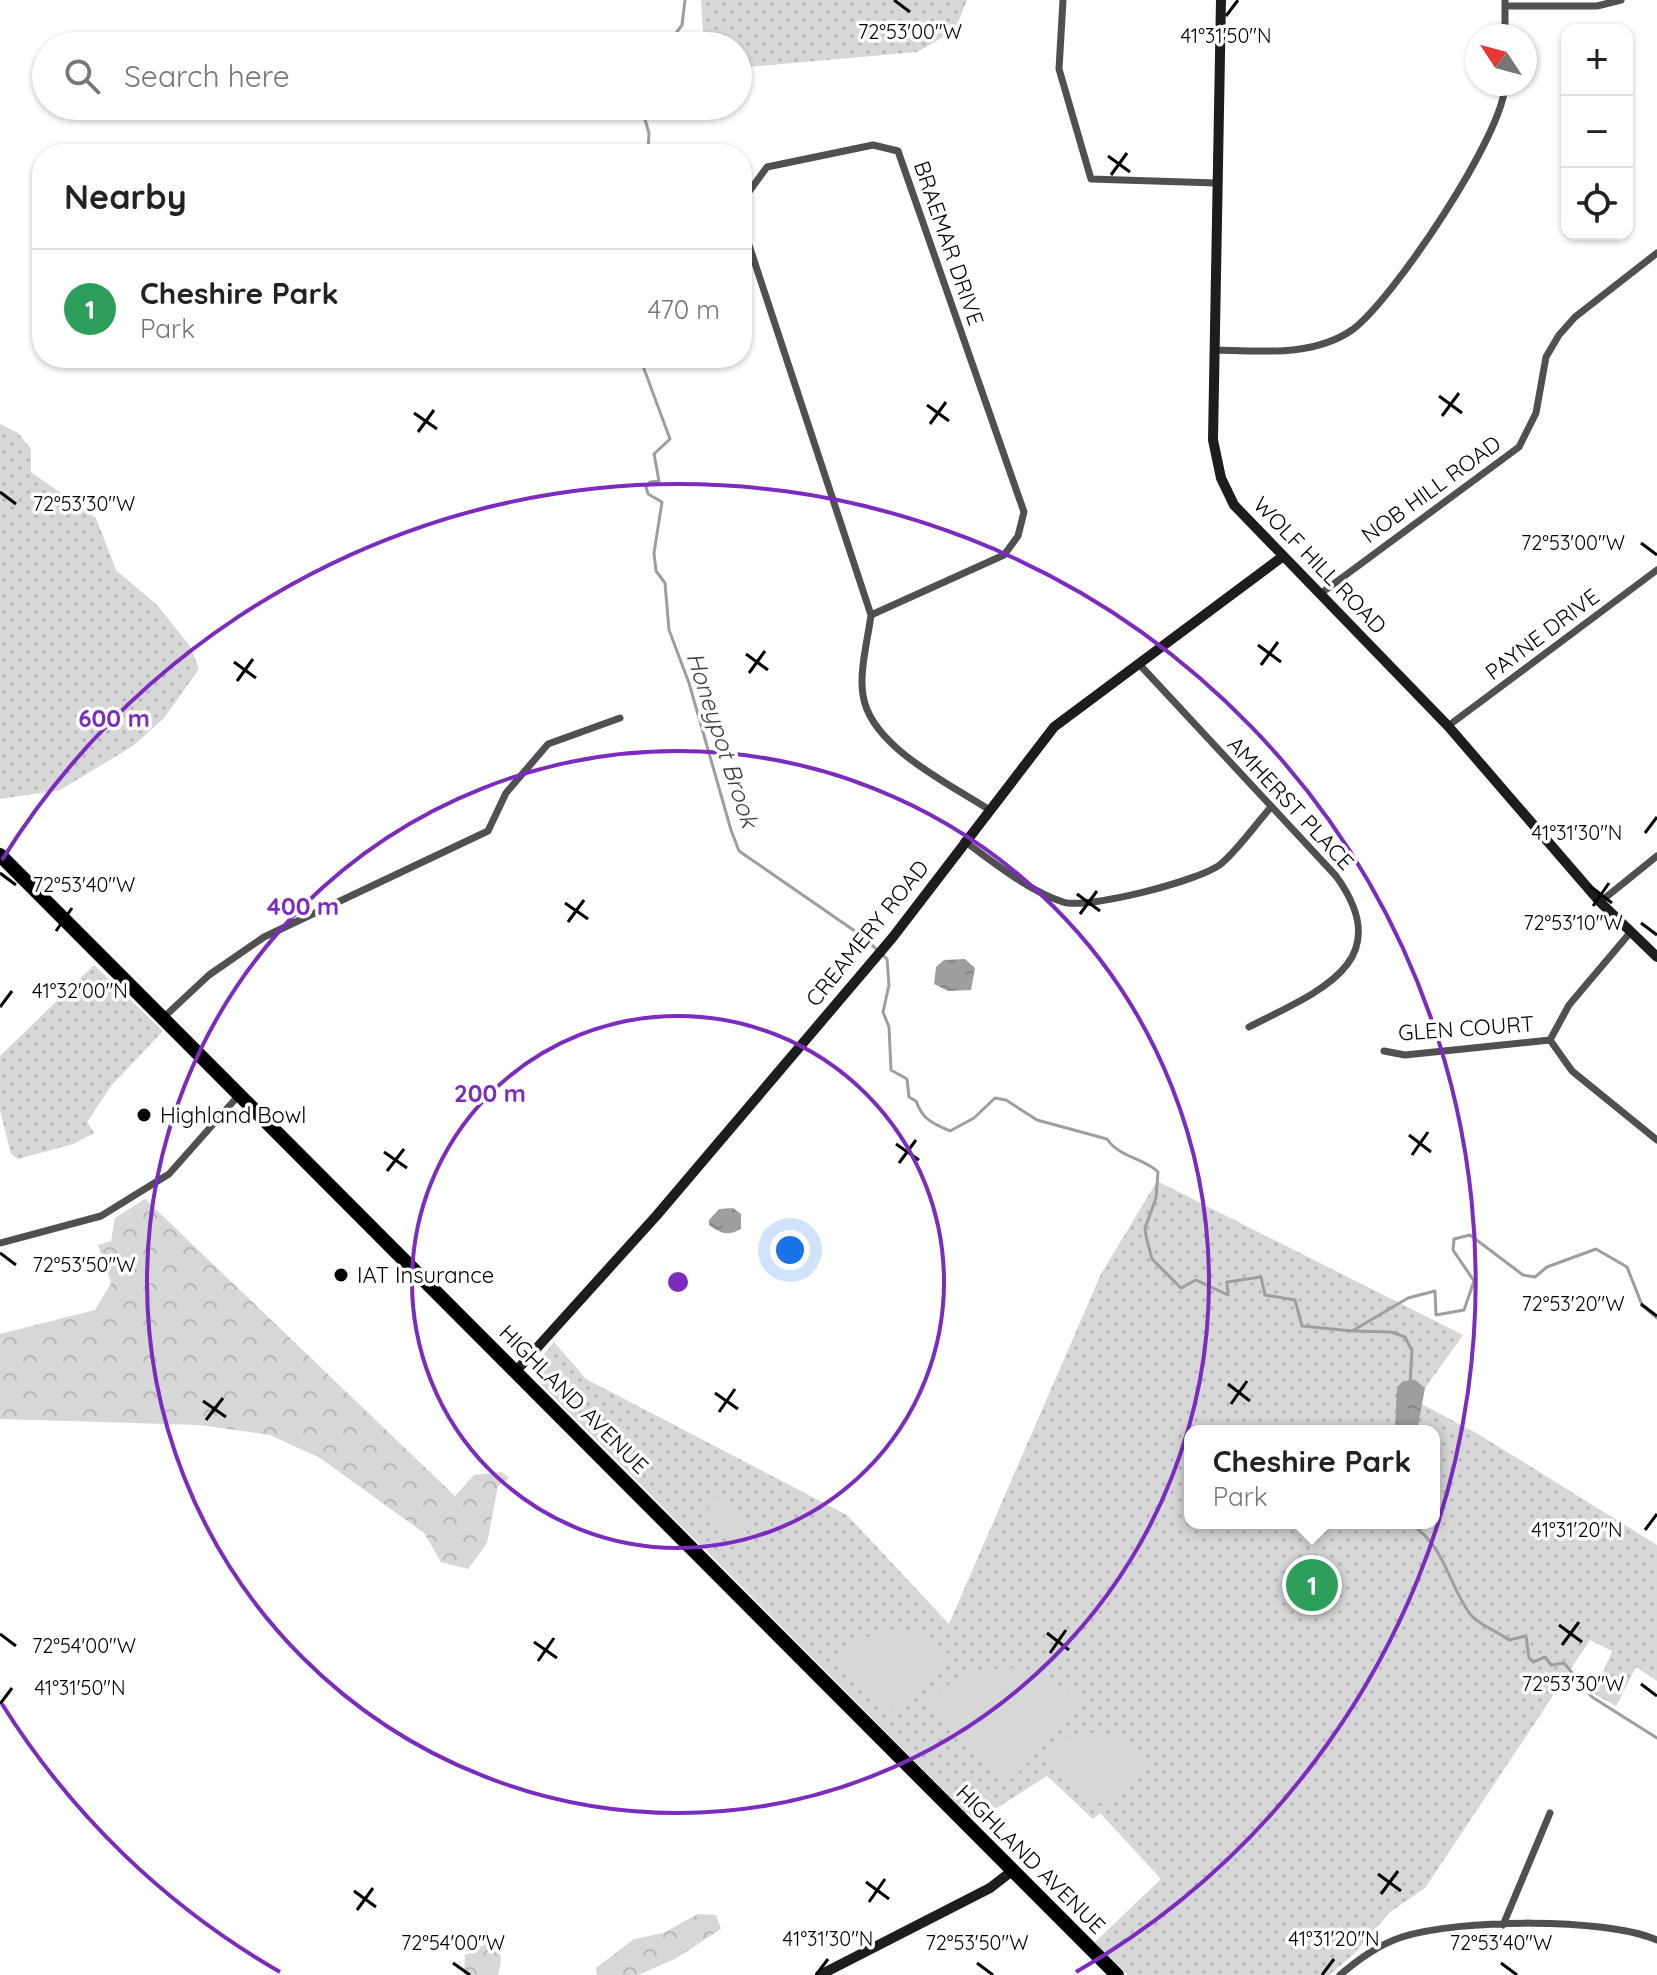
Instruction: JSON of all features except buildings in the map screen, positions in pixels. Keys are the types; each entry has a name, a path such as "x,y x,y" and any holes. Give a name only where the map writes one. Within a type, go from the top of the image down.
{"highway":[{"name":"HIGHLAND AVENUE","path":"0,855 1117,1975"}],"street":[{"path":"1063,0 1059,69 1091,179 1216,183"},
{"name":"WOLF HILL ROAD","path":"1221,0 1213,440 1221,478 1234,505 1448,726 1600,902 1629,934 1657,957"},
{"path":"1505,24 1505,3 1597,6 1621,0"},
{"path":"1215,350 1295,352 1351,331 1395,284 1488,141 1501,96"},
{"name":"BRAEMAR DRIVE","path":"752,187 767,167 873,145 898,151 1024,512 1018,536 1004,555 871,615"},
{"name":"NOB HILL ROAD","path":"1320,594 1519,447 1536,413 1546,357 1559,335 1575,317 1657,253"},
{"name":"BRAEMAR DRIVE","path":"752,254 871,615 863,695 873,722 889,743 988,809"},
{"name":"CREAMERY ROAD","path":"516,1371 667,1203 887,944 1054,727 1282,557"},
{"name":"PAYNE DRIVE","path":"1448,726 1657,570"},
{"name":"AMHERST PLACE","path":"1139,664 1336,876 1352,898 1362,928 1359,948 1322,989 1249,1027"},
{"path":"164,1017 209,975 264,937 488,831 506,793 548,744 620,718"},
{"path":"964,841 1026,885 1067,904 1105,900 1199,878 1222,864 1271,807"},
{"path":"1600,902 1657,856"},
{"path":"1629,934 1569,1005 1550,1040 1572,1071 1657,1140"},
{"name":"GLEN COURT","path":"1384,1051 1405,1055 1550,1040"},
{"path":"0,1243 101,1216 169,1174 240,1094"},
{"path":"1503,1925 1550,1813"},
{"path":"820,1975 990,1888 1012,1871"},
{"path":"1340,1975 1367,1954 1404,1936 1435,1929 1503,1925 1613,1928 1657,1940"}],"green space":[{"path":"701,0 967,0 955,30 917,52 752,67 752,32 703,32"},
{"path":"0,424 18,433 31,449 31,472 96,518 116,570 157,605 190,646 199,669 164,718 133,746 60,790 0,799"},
{"path":"94,965 163,1031 111,1086 87,1122 94,1133 73,1144 18,1159 11,1154 0,1110 0,1056"},
{"path":"1157,1181 1463,1335 1416,1401 1478,1434 1657,1545 1657,1681 1636,1667 1616,1706 1594,1694 1612,1651 1590,1640 1425,1888 1390,1912 1353,1955 1329,1975 1128,1975 1095,1942 1161,1879 1100,1813 1093,1819 1047,1776 978,1820 965,1812 540,1383 537,1371 540,1361 554,1342 586,1379 847,1515 949,1624 1101,1274"},
{"path":"145,1199 455,1496 474,1475 502,1472 509,1478 498,1486 487,1543 468,1569 441,1562 424,1533 320,1458 270,1435 200,1425 0,1419 0,1334 95,1310 111,1283 98,1245 111,1241 115,1218"},
{"path":"719,1495 746,1519 732,1536 704,1513"},
{"path":"901,1628 935,1642 953,1658 901,1709 891,1709 839,1657 867,1637"},
{"path":"1006,1667 1047,1679 1084,1702 1013,1779 992,1771 923,1705 961,1674"},
{"path":"1087,1733 1123,1740 1152,1762 1102,1803 1095,1803 1047,1754 1067,1739"},
{"path":"698,1914 716,1915 721,1929 675,1959 638,1975 597,1975 596,1968 634,1939 663,1933"},
{"path":"491,1941 498,1948 500,1956 498,1975 464,1975 465,1955"}],"water":[{"path":"965,959 975,968 971,990 948,991 934,984 936,967 944,960"},
{"path":"733,1208 741,1214 741,1229 725,1233 709,1225 709,1220 719,1209"},
{"path":"1415,1380 1425,1388 1418,1425 1395,1425 1397,1387 1403,1381"}],"waterway":[{"name":"Honeypot Brook","path":"677,32 682,25 685,0"},
{"name":"Honeypot Brook","path":"645,120 648,144"},
{"name":"Honeypot Brook","path":"644,368 670,439 654,454 659,481 650,482 646,487 648,494 662,502 654,553 656,571 665,583 669,630 689,683 731,830 739,851 862,936 887,959 889,985 883,1012 889,1027 891,1070 907,1079 909,1097 916,1101 925,1117 950,1131 974,1118 995,1098 1006,1100 1037,1120 1107,1139 1118,1150 1158,1172 1156,1198 1145,1228 1146,1236 1152,1259 1181,1288 1196,1280 1228,1295 1227,1282 1261,1277 1265,1295 1295,1300 1302,1326 1352,1331 1408,1298 1435,1291 1436,1315 1464,1310 1474,1281 1453,1250 1454,1239 1470,1235 1523,1275 1535,1277 1547,1267 1596,1249 1627,1267 1642,1305 1657,1318"},
{"path":"1353,1331 1391,1332 1405,1337 1412,1351 1410,1383"},
{"path":"1418,1529 1438,1553 1461,1599 1476,1620 1509,1640 1526,1636 1529,1658 1533,1662 1545,1657 1551,1665 1564,1663 1592,1697 1657,1738"}],"place":[{"name":"Highland Bowl","path":"144,1115"},
{"name":"IAT Insurance","path":"341,1275"},
{"name":"Cheshire Park","path":"1312,1585"}]}
